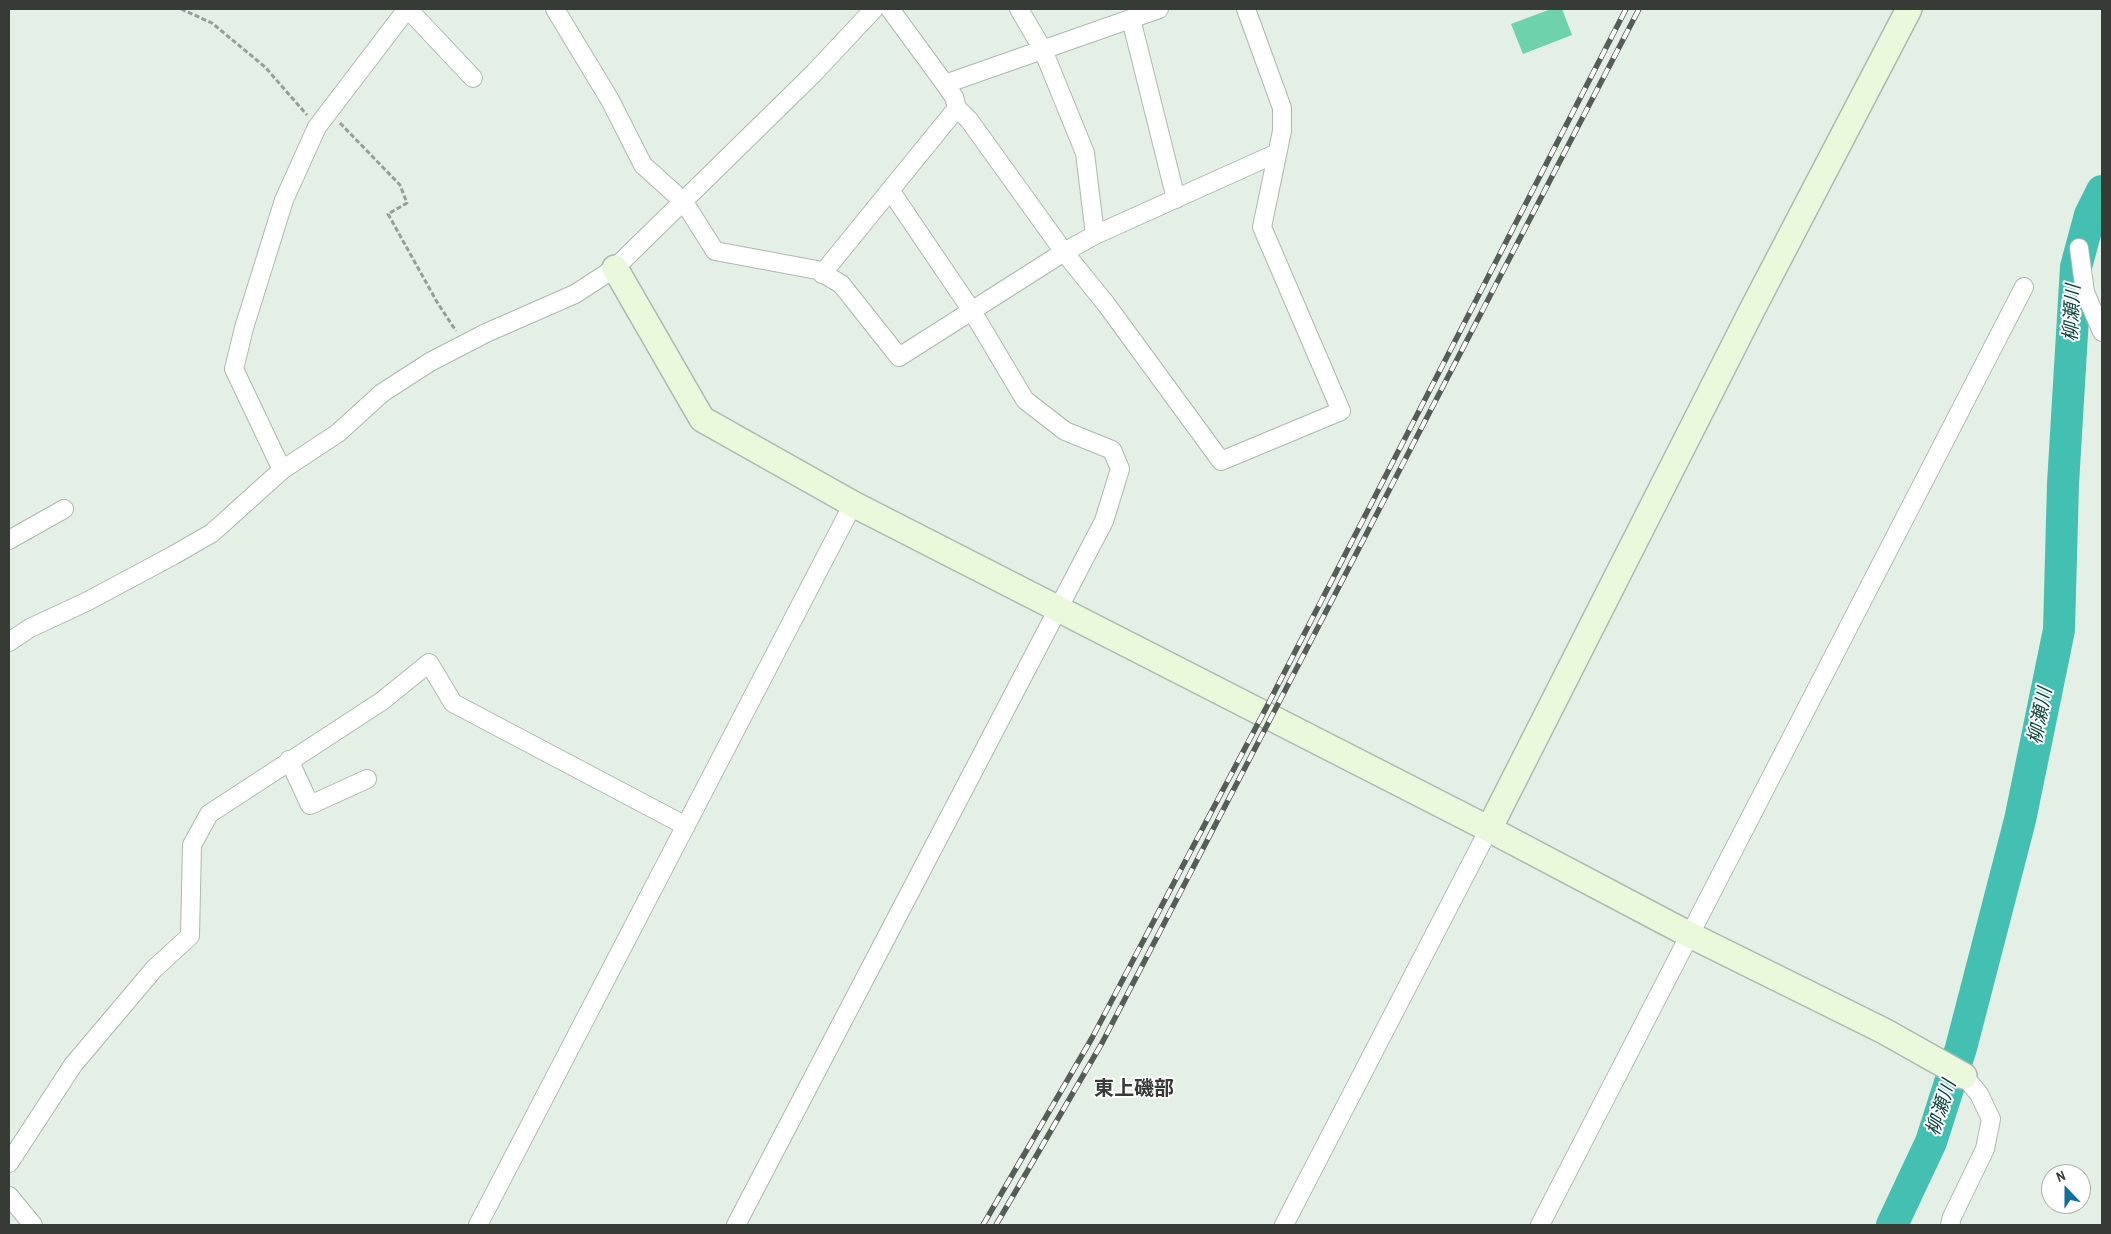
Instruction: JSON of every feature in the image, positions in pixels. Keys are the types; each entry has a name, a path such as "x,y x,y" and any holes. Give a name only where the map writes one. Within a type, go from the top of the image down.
{"street":[{"path":"282,470 234,369 244,328 284,200 317,127 408,9 473,78"},
{"path":"555,9 610,100 643,165 684,202 715,251 817,270 841,284 899,357 1064,252 1095,235 1278,153"},
{"path":"9,642 30,628 109,590 212,533 282,470 338,433 382,393 430,362 575,294 614,268 684,202 813,74 874,9"},
{"path":"890,9 954,97 957,108 981,136 1064,252 1106,304 1222,461 1342,411 1262,227 1282,131 1282,108 1246,9"},
{"path":"1019,9 1043,50 1085,153 1095,235"},
{"path":"945,84 1159,9"},
{"path":"1284,1225 1489,829 1752,310 1909,9"},
{"path":"1131,19 1176,199"},
{"path":"822,274 957,108"},
{"path":"736,1225 1104,521 1120,469 1112,450 1065,431 1026,400 972,311 890,190"},
{"path":"2079,248 2085,292 2102,332"},
{"path":"614,268 702,419 853,504 1489,829 1690,934 1884,1031 1964,1076 1979,1094 1991,1120 1985,1149 1950,1225"},
{"path":"1540,1225 2024,287"},
{"path":"478,1225 853,504"},
{"path":"9,540 64,509"},
{"path":"9,1163 73,1065 154,969 190,936 192,845 208,814 382,701 429,662 453,704 686,826"},
{"path":"290,760 310,805 367,779"},
{"path":"9,1196 33,1225"}],"path":[{"path":"181,9 212,23 266,67 317,127"},
{"path":"329,112 400,184 407,203 388,214 437,302 465,344"}],"building":[{"path":"1551,9 1562,9 1572,35 1523,54 1511,24"}],"waterway":[{"name":"柳瀬川","path":"1892,1225 1931,1142 1961,1048 2020,820 2059,630 2063,484 2076,267 2090,215 2102,191"}],"railway":[{"path":"983,1225 1092,1038 1263,714 1626,9"},
{"path":"996,1225 1102,1043 1639,9"}],"district":[{"name":"東上磯部","path":"1134,1090"}]}
